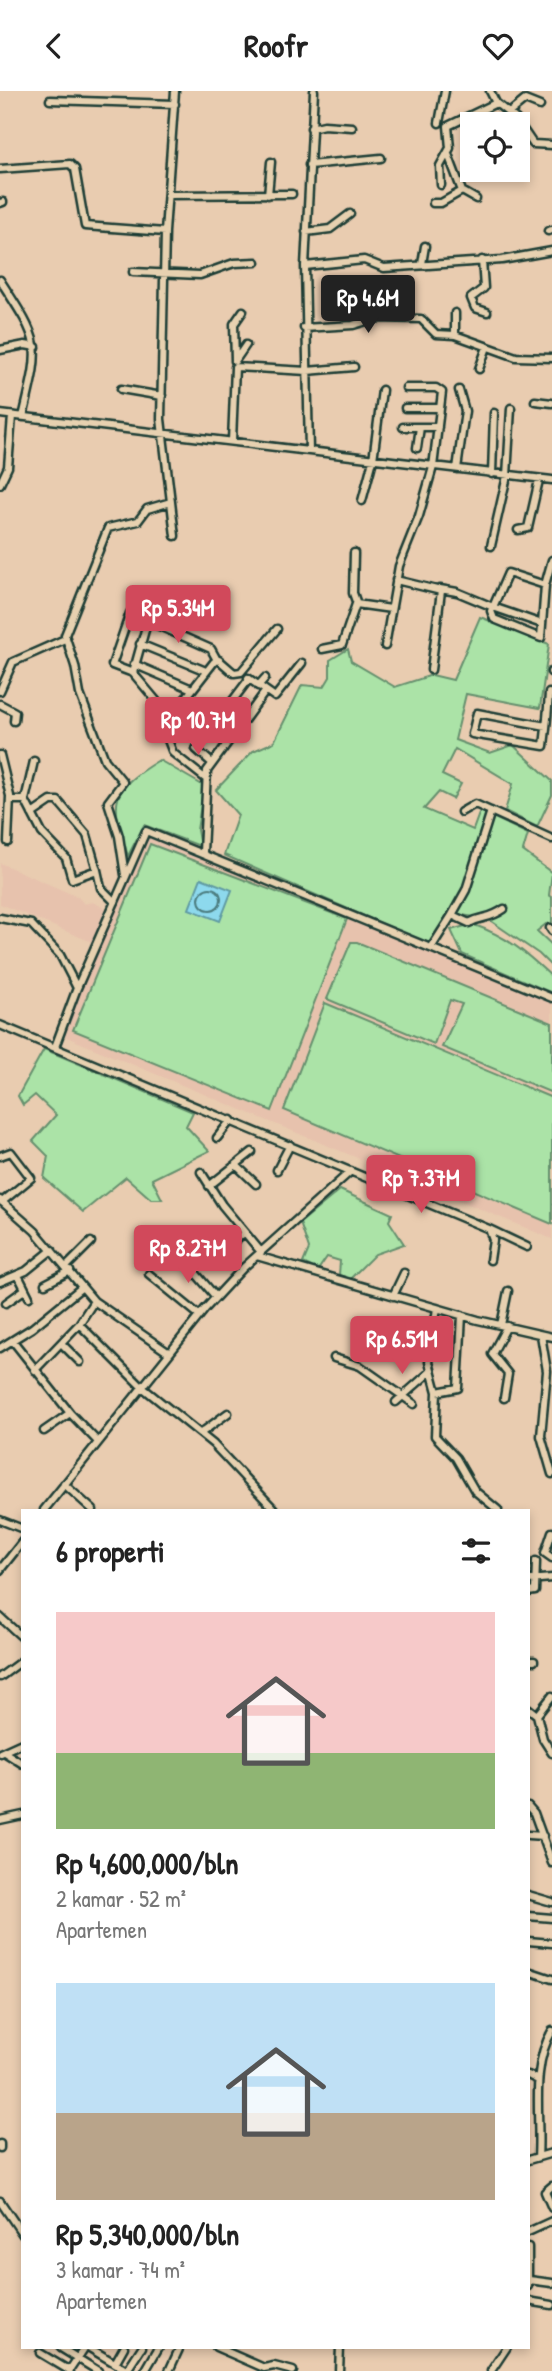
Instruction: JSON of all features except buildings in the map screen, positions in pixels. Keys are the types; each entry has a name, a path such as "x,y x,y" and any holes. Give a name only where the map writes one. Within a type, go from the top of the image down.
{"street":[{"path":"175,91 163,275 162,396 175,536"},
{"path":"309,451 304,328 314,91"},
{"path":"439,123 445,91"},
{"path":"490,91 496,103 508,112"},
{"path":"50,100 175,104"},
{"path":"510,112 525,100 540,106"},
{"path":"476,199 462,191 448,154 448,126 496,103"},
{"path":"311,128 324,125 352,127"},
{"path":"530,140 533,144 552,145"},
{"path":"441,185 440,166 448,154"},
{"path":"309,165 381,158"},
{"path":"268,195 271,162"},
{"path":"0,169 70,164 75,169 85,226 165,232"},
{"path":"433,203 441,203 462,191"},
{"path":"169,195 292,194"},
{"path":"306,232 330,229 350,214"},
{"path":"422,264 425,246"},
{"path":"305,266 360,260 384,268 552,251"},
{"path":"482,260 484,288 471,298 475,308 487,312"},
{"path":"133,272 163,275 205,274 234,263 256,262"},
{"path":"0,280 31,328 36,347 36,363 23,417"},
{"path":"232,441 234,321 243,311"},
{"path":"455,313 456,335"},
{"path":"304,328 353,325 377,318 421,319 436,334 456,335 516,357 552,358"},
{"path":"0,350 24,345 36,347"},
{"path":"235,364 246,345"},
{"path":"479,369 487,347"},
{"path":"235,364 307,371 354,367"},
{"path":"385,646 396,580 433,467 440,408 440,389 406,388"},
{"path":"121,390 162,396"},
{"path":"362,501 373,460 382,390"},
{"path":"457,470 465,411 459,390"},
{"path":"535,401 552,403"},
{"path":"405,408 440,408"},
{"path":"491,547 506,476 512,408"},
{"path":"492,474 494,413"},
{"path":"0,414 552,480"},
{"path":"0,484 8,467 12,416"},
{"path":"403,427 438,427"},
{"path":"417,448 419,427"},
{"path":"518,530 528,528 539,480"},
{"path":"125,875 119,836 108,802 123,782 105,760 80,694 75,666 65,639 107,528 138,521 147,509 171,502"},
{"path":"354,553 353,593 357,604"},
{"path":"545,585 508,573 491,616 541,638 545,585 550,575 552,560"},
{"path":"396,580 457,591 542,624"},
{"path":"431,670 441,609 440,589"},
{"path":"357,604 391,609"},
{"path":"322,649 342,645 352,609 357,604"},
{"path":"170,717 133,673 112,664 130,613 148,621 147,623 211,649 217,660 234,673 241,673 275,698 302,663"},
{"path":"133,673 147,623"},
{"path":"241,673 277,629"},
{"path":"0,691 6,665 65,639"},
{"path":"140,644 206,671"},
{"path":"206,779 173,753 162,729 217,660"},
{"path":"134,664 192,689"},
{"path":"258,686 265,678"},
{"path":"212,763 195,749 249,679"},
{"path":"203,852 206,779 212,763 265,692"},
{"path":"544,746 549,693 552,694"},
{"path":"0,704 15,712 14,721"},
{"path":"546,726 477,713 472,734 552,747"},
{"path":"0,755 11,800 8,842"},
{"path":"34,761 25,800 32,814 43,833 61,850 72,879 97,870"},
{"path":"11,800 25,800"},
{"path":"32,814 51,801 58,801 87,835 102,888 115,902"},
{"path":"461,812 475,804 552,839"},
{"path":"431,948 466,890 491,810"},
{"path":"0,831 8,833"},
{"path":"55,1047 77,988 146,831 203,852 552,998"},
{"path":"452,915 469,923 478,918 489,919 504,909"},
{"path":"0,918 31,924 60,955 77,988"},
{"path":"0,1025 231,1120 527,1247"},
{"path":"217,1138 231,1120"},
{"path":"277,1170 290,1145"},
{"path":"209,1186 252,1152"},
{"path":"0,1156 12,1153 31,1178 1,1201 68,1268 81,1288 94,1301 169,1353"},
{"path":"237,1166 257,1184"},
{"path":"45,1509 199,1315 259,1254 351,1171"},
{"path":"201,1172 259,1254 393,1296 541,1335 551,1335"},
{"path":"489,1229 493,1240 490,1259"},
{"path":"225,1249 244,1233"},
{"path":"45,1284 68,1268 92,1242"},
{"path":"0,1282 38,1263 51,1250"},
{"path":"181,1256 216,1297"},
{"path":"393,1296 404,1273"},
{"path":"149,1274 199,1315"},
{"path":"18,1275 29,1297"},
{"path":"0,1348 13,1341 81,1288"},
{"path":"6,1303 24,1290"},
{"path":"504,1398 508,1374 492,1354 504,1325 508,1291"},
{"path":"35,1370 79,1324 94,1301"},
{"path":"437,1308 430,1372 437,1392 435,1436 456,1458 475,1492 489,1500 497,1509"},
{"path":"437,1392 458,1388 463,1315"},
{"path":"79,1324 142,1387 201,1433 274,1509"},
{"path":"541,1335 547,1371 541,1436 552,1474"},
{"path":"13,1341 70,1413 98,1442"},
{"path":"61,1343 80,1362"},
{"path":"334,1358 360,1366 414,1404"},
{"path":"396,1402 430,1372"},
{"path":"543,1408 552,1409"},
{"path":"44,1431 70,1413"},
{"path":"201,1433 228,1413"},
{"path":"64,1485 92,1509"},
{"path":"0,1520 21,1527"},
{"path":"552,1532 545,1553 552,1558"},
{"path":"0,1570 21,1544"},
{"path":"530,1592 535,1591 532,1579 536,1561"},
{"path":"532,1579 552,1578"},
{"path":"0,1617 21,1635"},
{"path":"0,1677 21,1661"},
{"path":"537,1715 552,1696"},
{"path":"530,1710 537,1715 543,1739 552,1753"},
{"path":"2,1753 21,1744"},
{"path":"2,1753 21,1763"},
{"path":"530,1810 552,1863"},
{"path":"0,1820 21,1815"},
{"path":"530,1835 543,1836"},
{"path":"530,1896 552,1902"},
{"path":"530,1916 552,1919"},
{"path":"530,1941 552,1943"},
{"path":"530,1972 552,1979"},
{"path":"538,2157 538,2080 542,2056 552,2031"},
{"path":"530,2076 538,2080"},
{"path":"530,2160 552,2153"},
{"path":"552,2186 545,2192 552,2208"},
{"path":"0,2200 21,2232"},
{"path":"530,2231 552,2221"},
{"path":"530,2275 552,2283"},
{"path":"530,2301 552,2305"},
{"path":"63,2349 98,2371"},
{"path":"40,2353 70,2371 84,2349"},
{"path":"90,2349 128,2371 141,2349"},
{"path":"102,2355 106,2349"},
{"path":"115,2363 123,2349"},
{"path":"145,2371 158,2349"},
{"path":"169,2371 179,2349"},
{"path":"221,2349 264,2368 274,2366 293,2371"},
{"path":"339,2371 340,2349"},
{"path":"491,2371 506,2349"}],"shaded area":[{"path":"152,834 552,1000 552,1239 64,1036 63,1031 99,945 0,904 0,863 78,897 84,904 92,902 113,911 143,838"}],"green space":[{"path":"480,617 549,644 540,708 466,694 455,740 490,753 513,745 552,781 552,795 537,827 505,811 513,784 455,749 442,775 461,784 453,799 439,792 424,809 473,830 480,811 528,834 523,851 552,873 549,895 552,897 552,928 546,924 537,931 552,945 552,967 539,954 488,919 455,914 431,945 224,855 238,815 216,790 253,751 274,742 302,685 324,687 330,677 330,660 348,649 351,661 395,687 432,675 453,680"},
{"path":"159,760 204,786 197,830 200,846 144,825 128,856 119,823 118,800 130,781"},
{"path":"150,844 347,919 272,1111 73,1030"},
{"path":"472,924 506,940 533,960 552,977 552,993 462,954 451,930"},
{"path":"351,942 357,942 552,1023 552,1093 442,1047 462,1004 450,1000 434,1044 327,999"},
{"path":"325,1003 552,1098 552,1224 284,1110"},
{"path":"44,1049 193,1112 186,1126 209,1151 152,1179 162,1199 151,1199 126,1177 83,1212 44,1178 48,1156 33,1141 56,1115 35,1095 23,1105 18,1096"},
{"path":"340,1190 392,1214 389,1221 404,1244 375,1254 350,1279 339,1275 340,1261 327,1257 318,1270 303,1263 309,1249 300,1223"}],"water":[{"path":"201,878 232,890 220,921 189,909"}]}
